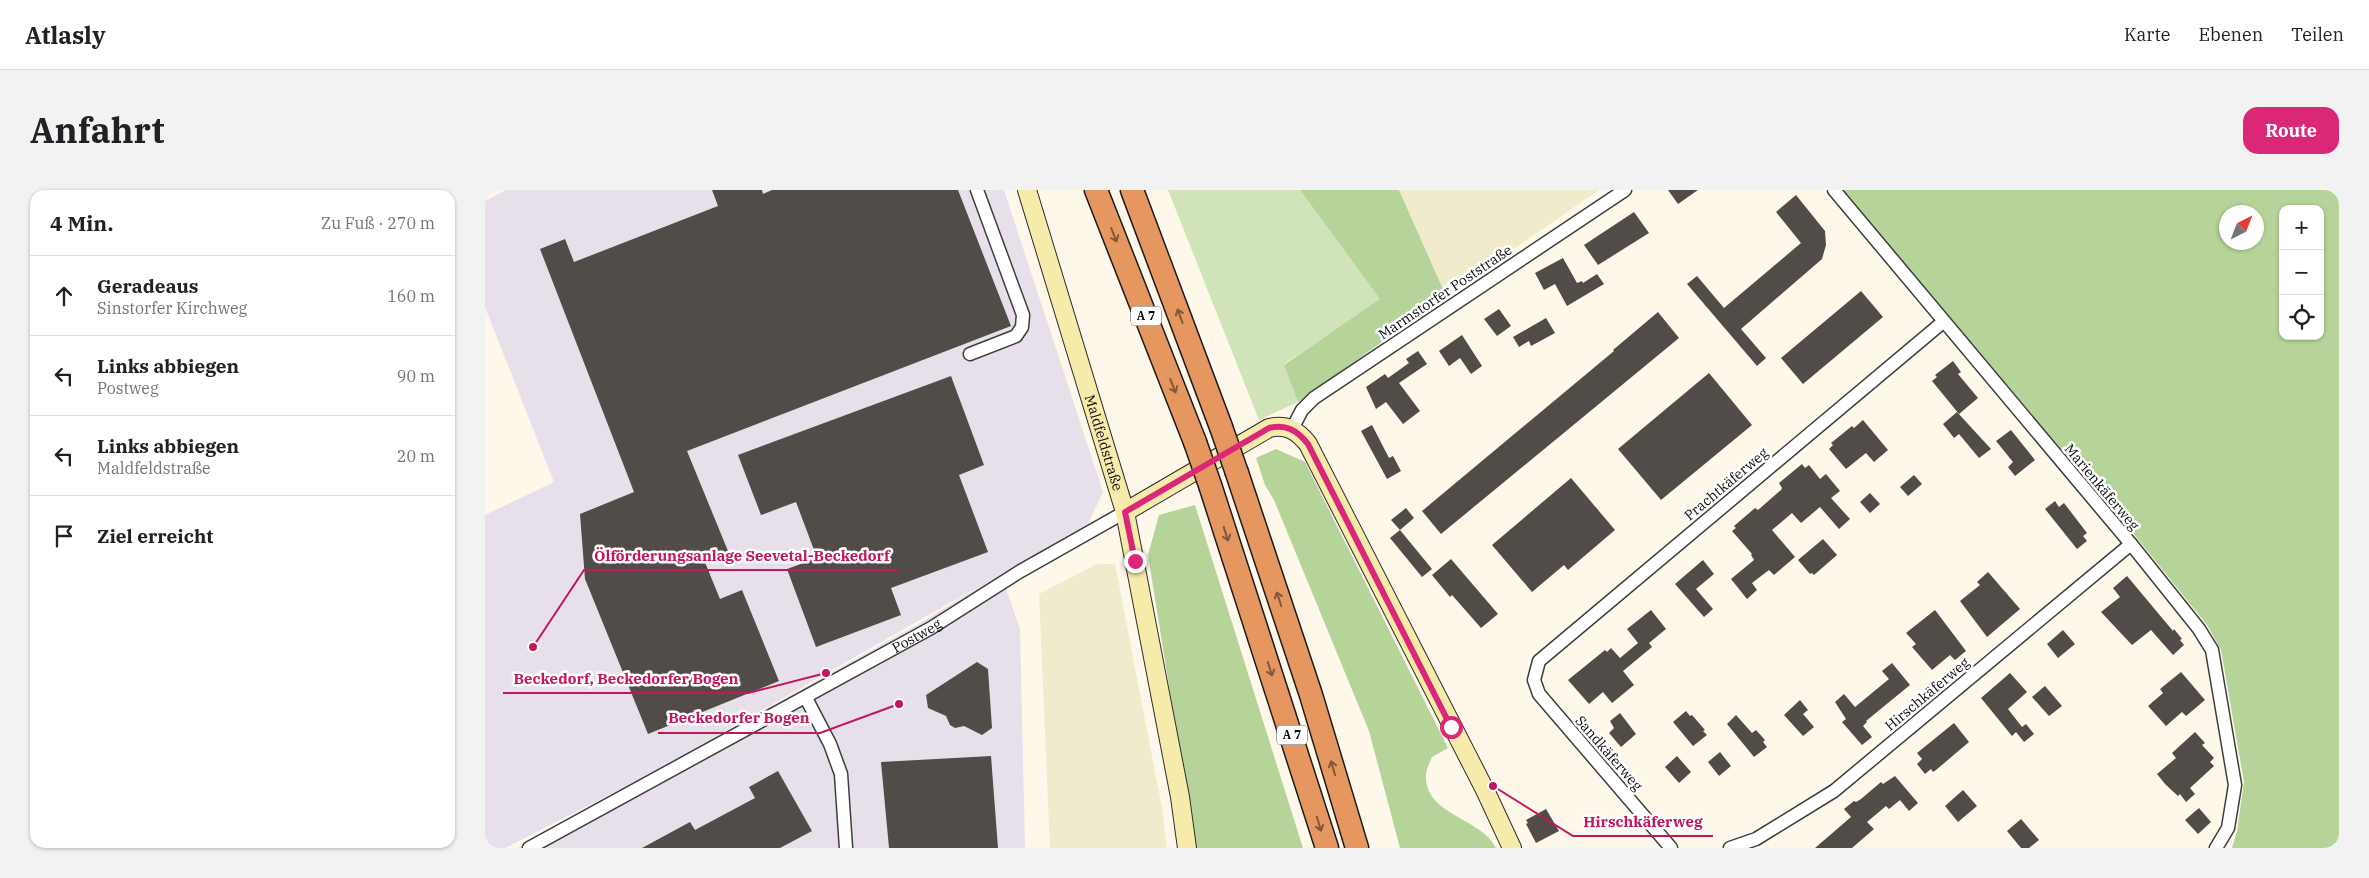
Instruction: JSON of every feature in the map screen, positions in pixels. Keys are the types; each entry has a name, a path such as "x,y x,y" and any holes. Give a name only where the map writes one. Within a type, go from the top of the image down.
{"highway":[{"name":"A 7","path":"1096,190 1195,442 1327,848"},
{"name":"A 7","path":"1132,190 1237,473 1311,695 1357,848"}],"main road":[{"name":"Maldfeldstraße","path":"1027,190 1125,512 1180,797 1187,848"},
{"name":"Postweg","path":"1125,512 1269,428 1281,426 1296,432"},
{"path":"1296,432 1308,444 1485,790 1512,848"}],"street":[{"path":"970,354 1016,336 1022,327 1023,316 977,190"},
{"name":"Marmstorfer Poststraße","path":"1296,432 1302,410 1314,398 1625,190"},
{"name":"Marienkäferweg","path":"1834,190 2131,544 2199,629 2212,650 2235,785 2229,828 2216,848"},
{"name":"Prachtkäferweg","path":"1535,674 1543,656 1943,322"},
{"name":"Postweg","path":"529,848 931,628 1019,572 1125,512"},
{"name":"Hirschkäferweg","path":"1730,848 1756,839 1834,791 2131,544"},
{"name":"Sandkäferweg","path":"1535,674 1535,686 1539,694 1671,848"},
{"path":"806,698 830,744 841,774 846,848"}],"shaded area":[{"path":"506,190 1004,190 1103,492 1088,524 1001,574 1020,629 1025,848 518,848 625,787 505,848 485,848 485,515 554,482 485,307 485,201","holes":["981,585 927,619 718,736"]},
{"path":"1399,190 1599,190 1446,296"},
{"path":"1097,564 1115,564 1162,808 1167,848 1050,848 1039,594"}],"green space":[{"path":"1168,190 1300,190 1381,300 1284,364 1298,402 1259,420"},
{"path":"1300,190 1399,190 1446,296 1298,402 1284,365 1380,299"},
{"path":"1842,190 2339,190 2339,848 2232,848 2237,831 2244,782 2221,650 2207,625 2137,538"},
{"path":"1276,449 1305,462 1448,748 1432,757 1426,773 1428,788 1434,799 1444,808 1479,830 1489,838 1496,848 1400,848 1369,731 1274,500 1265,485 1256,458"},
{"path":"1195,505 1303,848 1195,848 1148,555 1159,515"}],"building":[{"path":"712,190 762,190 763,194 772,190 958,190 1011,326 687,451 728,551 704,560 720,599 742,590 779,681 648,734 585,579 580,514 634,492 540,249 565,239 574,262 718,206"},
{"path":"1668,190 1698,190 1678,204"},
{"path":"1796,195 1825,231 1826,245 1822,259 1741,329 1766,358 1757,366 1687,284 1697,276 1724,308 1801,243 1776,212"},
{"path":"1634,212 1649,233 1598,265 1584,245"},
{"path":"1563,258 1577,283 1582,281 1583,283 1597,274 1604,284 1567,306 1555,284 1544,290 1535,273"},
{"path":"1861,291 1883,317 1803,384 1781,358"},
{"path":"1499,309 1511,326 1497,336 1484,319"},
{"path":"1658,312 1679,338 1441,534 1422,511"},
{"path":"1546,318 1555,333 1531,346 1529,341 1519,347 1513,337"},
{"path":"1462,335 1482,366 1471,374 1460,358 1449,366 1439,351"},
{"path":"1418,351 1427,364 1399,383 1420,411 1403,424 1386,402 1376,409 1366,387 1385,374 1388,378 1409,363 1406,359"},
{"path":"1953,361 1961,372 1958,374 1978,398 1959,414 1932,381 1937,377 1935,375"},
{"path":"1709,373 1752,425 1661,500 1618,449"},
{"path":"951,376 984,465 959,475 988,552 891,588 901,615 816,647 787,569 817,558 796,502 761,515 738,455"},
{"path":"1957,412 1991,449 1979,458 1959,434 1954,438 1943,424"},
{"path":"1863,420 1888,450 1874,462 1866,453 1846,469 1829,449 1833,445 1831,443 1852,426 1854,428"},
{"path":"1372,425 1389,458 1393,456 1401,471 1387,479 1361,431"},
{"path":"2011,430 2035,460 2015,476 2008,467 2013,462 1996,441"},
{"path":"1802,464 1805,468 1809,465 1820,479 1826,474 1840,491 1831,498 1850,519 1839,529 1820,507 1801,523 1792,513 1772,530 1795,557 1774,575 1769,570 1752,583 1757,590 1747,599 1731,579 1754,560 1752,554 1732,531 1736,528 1734,526 1755,508 1758,510 1781,490 1782,488 1779,483"},
{"path":"1914,475 1922,484 1908,496 1900,487"},
{"path":"1571,478 1615,530 1568,570 1564,565 1532,592 1492,545"},
{"path":"1870,493 1880,504 1870,513 1860,502"},
{"path":"2055,501 2059,507 2064,503 2087,533 2083,536 2087,541 2077,549 2045,509"},
{"path":"1406,508 1414,518 1400,530 1391,520"},
{"path":"1400,530 1432,569 1422,577 1390,538"},
{"path":"1823,539 1837,555 1814,575 1810,574 1798,560"},
{"path":"1451,559 1498,614 1481,628 1452,595 1450,597 1432,575"},
{"path":"1703,560 1714,574 1696,589 1713,609 1704,617 1675,584"},
{"path":"1988,572 2020,609 1987,637 1960,601 1980,585 1977,582"},
{"path":"2127,576 2173,631 2174,629 2182,639 2180,640 2184,645 2173,655 2151,630 2132,645 2101,612 2120,597 2113,588"},
{"path":"1651,610 1666,629 1649,643 1652,647 1623,671 1634,685 1612,703 1603,692 1589,704 1568,680 1605,650 1607,652 1611,648 1620,658 1638,643 1627,629"},
{"path":"1935,610 1966,651 1955,660 1950,655 1932,670 1912,647 1916,644 1906,633"},
{"path":"2063,630 2075,644 2058,658 2047,644"},
{"path":"977,662 988,669 992,728 982,735 964,726 955,728 950,725 946,716 928,708 926,695"},
{"path":"1892,663 1910,685 1866,721 1863,726 1872,737 1862,745 1842,722 1846,719 1835,702 1844,694 1855,707 1889,679 1882,671"},
{"path":"2181,672 2205,700 2186,716 2182,712 2166,726 2148,706 2163,693 2160,689"},
{"path":"2010,673 2027,692 2008,709 2022,727 2026,724 2034,734 2024,742 2016,732 2012,736 1981,698"},
{"path":"2045,686 2062,706 2049,716 2032,697"},
{"path":"1800,700 1808,710 1803,714 1814,727 1803,736 1784,715"},
{"path":"1686,711 1690,716 1692,715 1707,735 1693,746 1673,722"},
{"path":"1620,713 1636,734 1621,747 1609,733 1614,728 1610,721"},
{"path":"1736,715 1752,733 1756,730 1765,740 1763,742 1767,747 1754,757 1727,724"},
{"path":"1954,723 1969,742 1936,770 1933,772 1931,769 1925,774 1917,764 1922,759 1917,753"},
{"path":"2195,732 2205,743 2202,745 2214,758 2210,762 2214,766 2190,788 2195,794 2186,802 2180,794 2178,796 2165,784 2157,774 2176,758 2172,753"},
{"path":"1720,752 1731,766 1719,776 1708,762"},
{"path":"991,756 998,848 889,848 881,762"},
{"path":"1677,756 1691,772 1679,783 1665,767"},
{"path":"778,771 812,831 780,848 642,848 690,822 695,830 755,798 749,787"},
{"path":"1895,776 1918,803 1909,811 1900,800 1889,809 1886,806 1867,822 1874,829 1852,848 1815,848 1851,817 1844,809 1854,801 1856,802 1861,799 1881,782 1883,784"},
{"path":"1963,790 1977,806 1958,822 1945,806"},
{"path":"2199,808 2211,822 2198,834 2185,820"},
{"path":"1546,809 1559,831 1536,843 1526,824 1528,823 1526,820"},
{"path":"2021,819 2039,840 2029,848 2021,848 2007,831"}],"place":[{"name":"Ölförderungsanlage Seevetal-Beckedorf","path":"533,647"},
{"name":"Beckedorf, Beckedorfer Bogen","path":"826,673"},
{"name":"Beckedorfer Bogen","path":"899,704"},
{"name":"Hirschkäferweg","path":"1493,786"}],"route":[{"path":"1135,561 1125,512 1269,428 1281,426 1296,431 1308,444 1451,727"}]}
